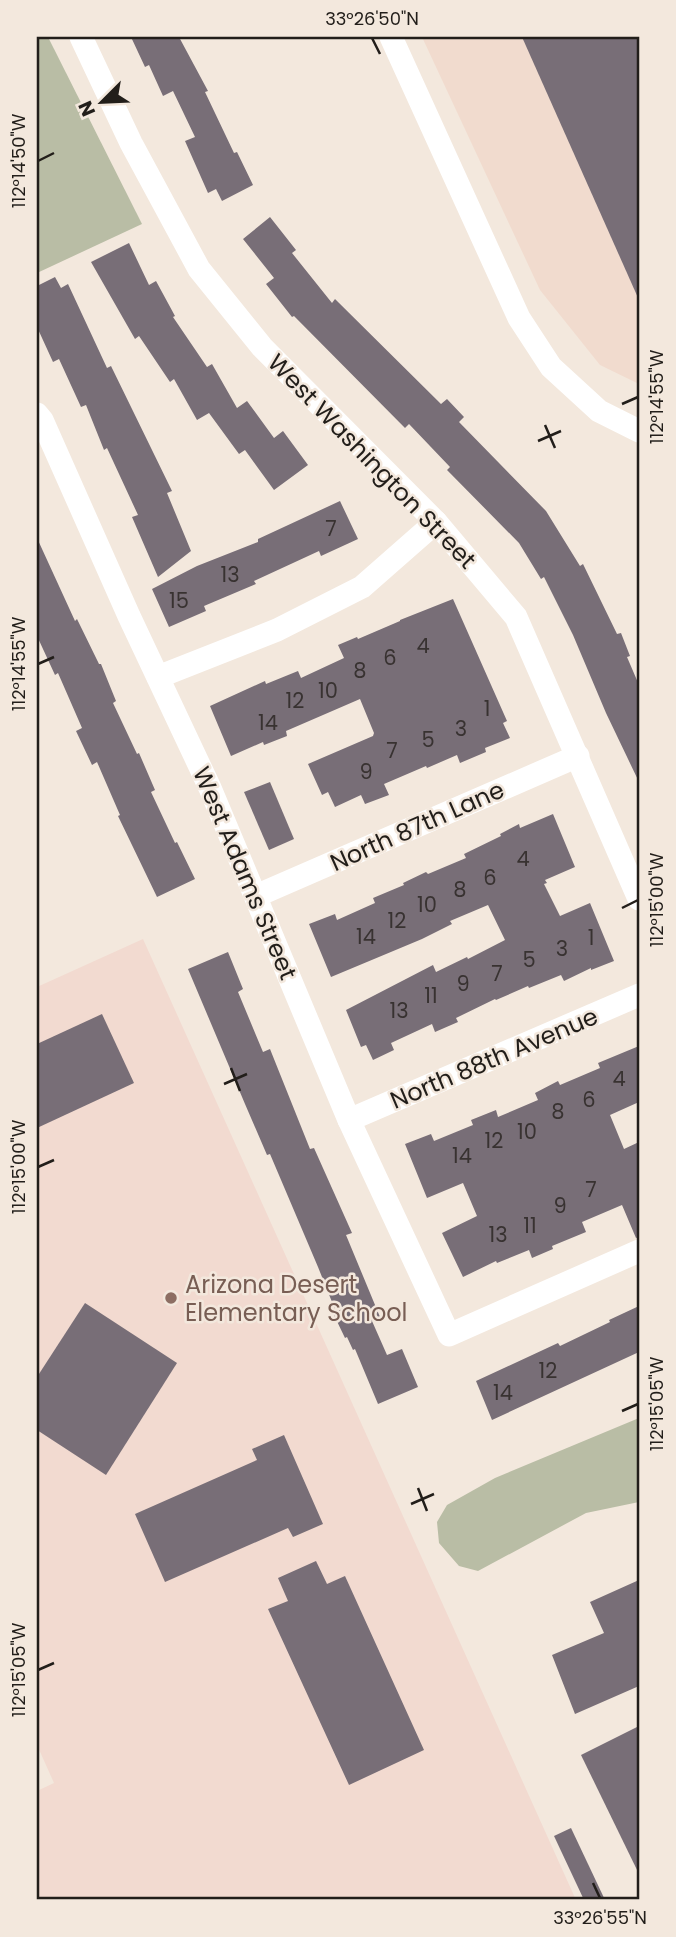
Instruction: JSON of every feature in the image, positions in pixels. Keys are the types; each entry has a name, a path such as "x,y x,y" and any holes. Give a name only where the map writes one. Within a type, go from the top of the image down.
{"street":[{"name":"West Washington Street","path":"81,37 131,143 199,268 262,346 436,522 516,617 639,899"},
{"path":"391,37 519,318 551,367 599,411 639,431"},
{"name":"West Adams Street","path":"37,414 69,478 129,616 210,788 349,1120 449,1335 639,1251"},
{"path":"158,677 277,630 362,587 436,522"},
{"name":"North 87th Lane","path":"256,896 578,756"},
{"name":"North 88th Avenue","path":"349,1120 639,995"}],"shaded area":[{"path":"422,37 639,37 639,384 600,365 540,290"},
{"name":"Arizona Desert Elementary School","path":"143,939 576,1900 37,1900 37,1791 54,1783 37,1745 37,987"}],"green space":[{"path":"37,37 48,37 142,224 37,273"},
{"path":"639,1418 639,1502 586,1513 478,1571 459,1566 439,1543 437,1522 447,1505 495,1478"}],"building":[{"path":"131,37 179,37 208,91 205,92 234,153 237,152 253,185 222,201 216,189 208,193 185,141 195,137 173,91 163,96 149,65 145,67"},
{"path":"522,37 639,37 639,300"},
{"path":"270,217 296,250 292,253 332,303 335,299 441,404 447,399 464,417 459,422 546,511 580,566 583,564 617,634 621,633 630,656 627,657 639,685 639,782 544,577 541,579 519,543 447,470 450,467 409,424 405,428 294,316 292,317 266,284 274,278 243,239"},
{"path":"129,243 149,285 156,281 175,316 173,317 207,367 212,364 237,408 247,401 274,438 283,431 308,465 274,490 245,450 239,454 209,413 197,420 174,379 170,382 139,336 135,339 91,262"},
{"path":"55,277 61,288 68,284 107,368 111,366 172,491 167,493 191,551 158,577 132,517 138,515 107,448 104,450 86,405 81,407 59,359 53,362 37,327 37,286"},
{"path":"340,501 358,539 321,556 319,551 254,581 256,584 204,606 206,611 169,627 152,589 197,566 258,542 258,539"},
{"path":"37,538 75,621 77,619 101,664 116,701 113,703 155,790 151,792 195,879 157,897 118,816 120,815 97,762 92,765 76,731 82,728 58,673 55,675 37,636"},
{"path":"453,599 507,721 503,723 510,738 485,748 486,752 460,763 457,755 384,784 389,795 365,804 361,795 335,807 328,792 322,795 308,764 373,736 360,699 286,731 287,736 264,745 263,742 231,756 210,706 265,681 266,684 298,671 301,678 344,658 338,645"},
{"path":"270,782 294,839 269,850 244,792"},
{"path":"553,814 575,867 545,880 547,883 544,884 560,916 590,903 614,961 564,981 561,975 495,999 456,1018 458,1022 435,1032 432,1024 391,1043 394,1050 373,1060 366,1045 361,1047 346,1010 433,965 436,972 505,940 488,905 450,921 452,924 422,939 331,977 309,924 335,914 337,920 375,903 373,898 426,872 428,874 466,858 464,854 519,824 520,828"},
{"path":"228,952 243,989 238,992 263,1052 270,1049 310,1149 314,1148 352,1233 346,1235 380,1317 372,1321 387,1355 402,1349 418,1387 378,1404 355,1349 353,1350 347,1337 345,1338 333,1313 336,1312 318,1267 188,969"},
{"path":"102,1014 134,1083 37,1128 37,1044"},
{"path":"639,1046 639,1102 610,1115 624,1149 639,1142 639,1237 636,1238 622,1205 582,1222 586,1232 552,1246 553,1249 532,1258 529,1250 497,1263 496,1261 463,1277 442,1233 477,1216 463,1183 427,1198 405,1144 431,1134 434,1141 473,1125 471,1120 496,1110 498,1117 538,1100 535,1093 558,1081 560,1085 600,1068 598,1063"},
{"path":"85,1303 177,1363 106,1475 37,1430 37,1377"},
{"path":"639,1306 639,1352 492,1420 476,1381 558,1343 560,1346"},
{"path":"284,1435 323,1524 293,1537 288,1528 165,1582 135,1514 257,1460 252,1449"},
{"path":"316,1561 327,1584 345,1576 424,1750 349,1785 268,1609 288,1601 278,1578"},
{"path":"639,1580 639,1686 575,1714 552,1655 604,1633 590,1602"},
{"path":"639,1726 639,1874 581,1755"},
{"path":"571,1828 605,1900 584,1900 554,1836"}],"place":[{"name":"Arizona Desert Elementary School","path":"171,1298"}]}
